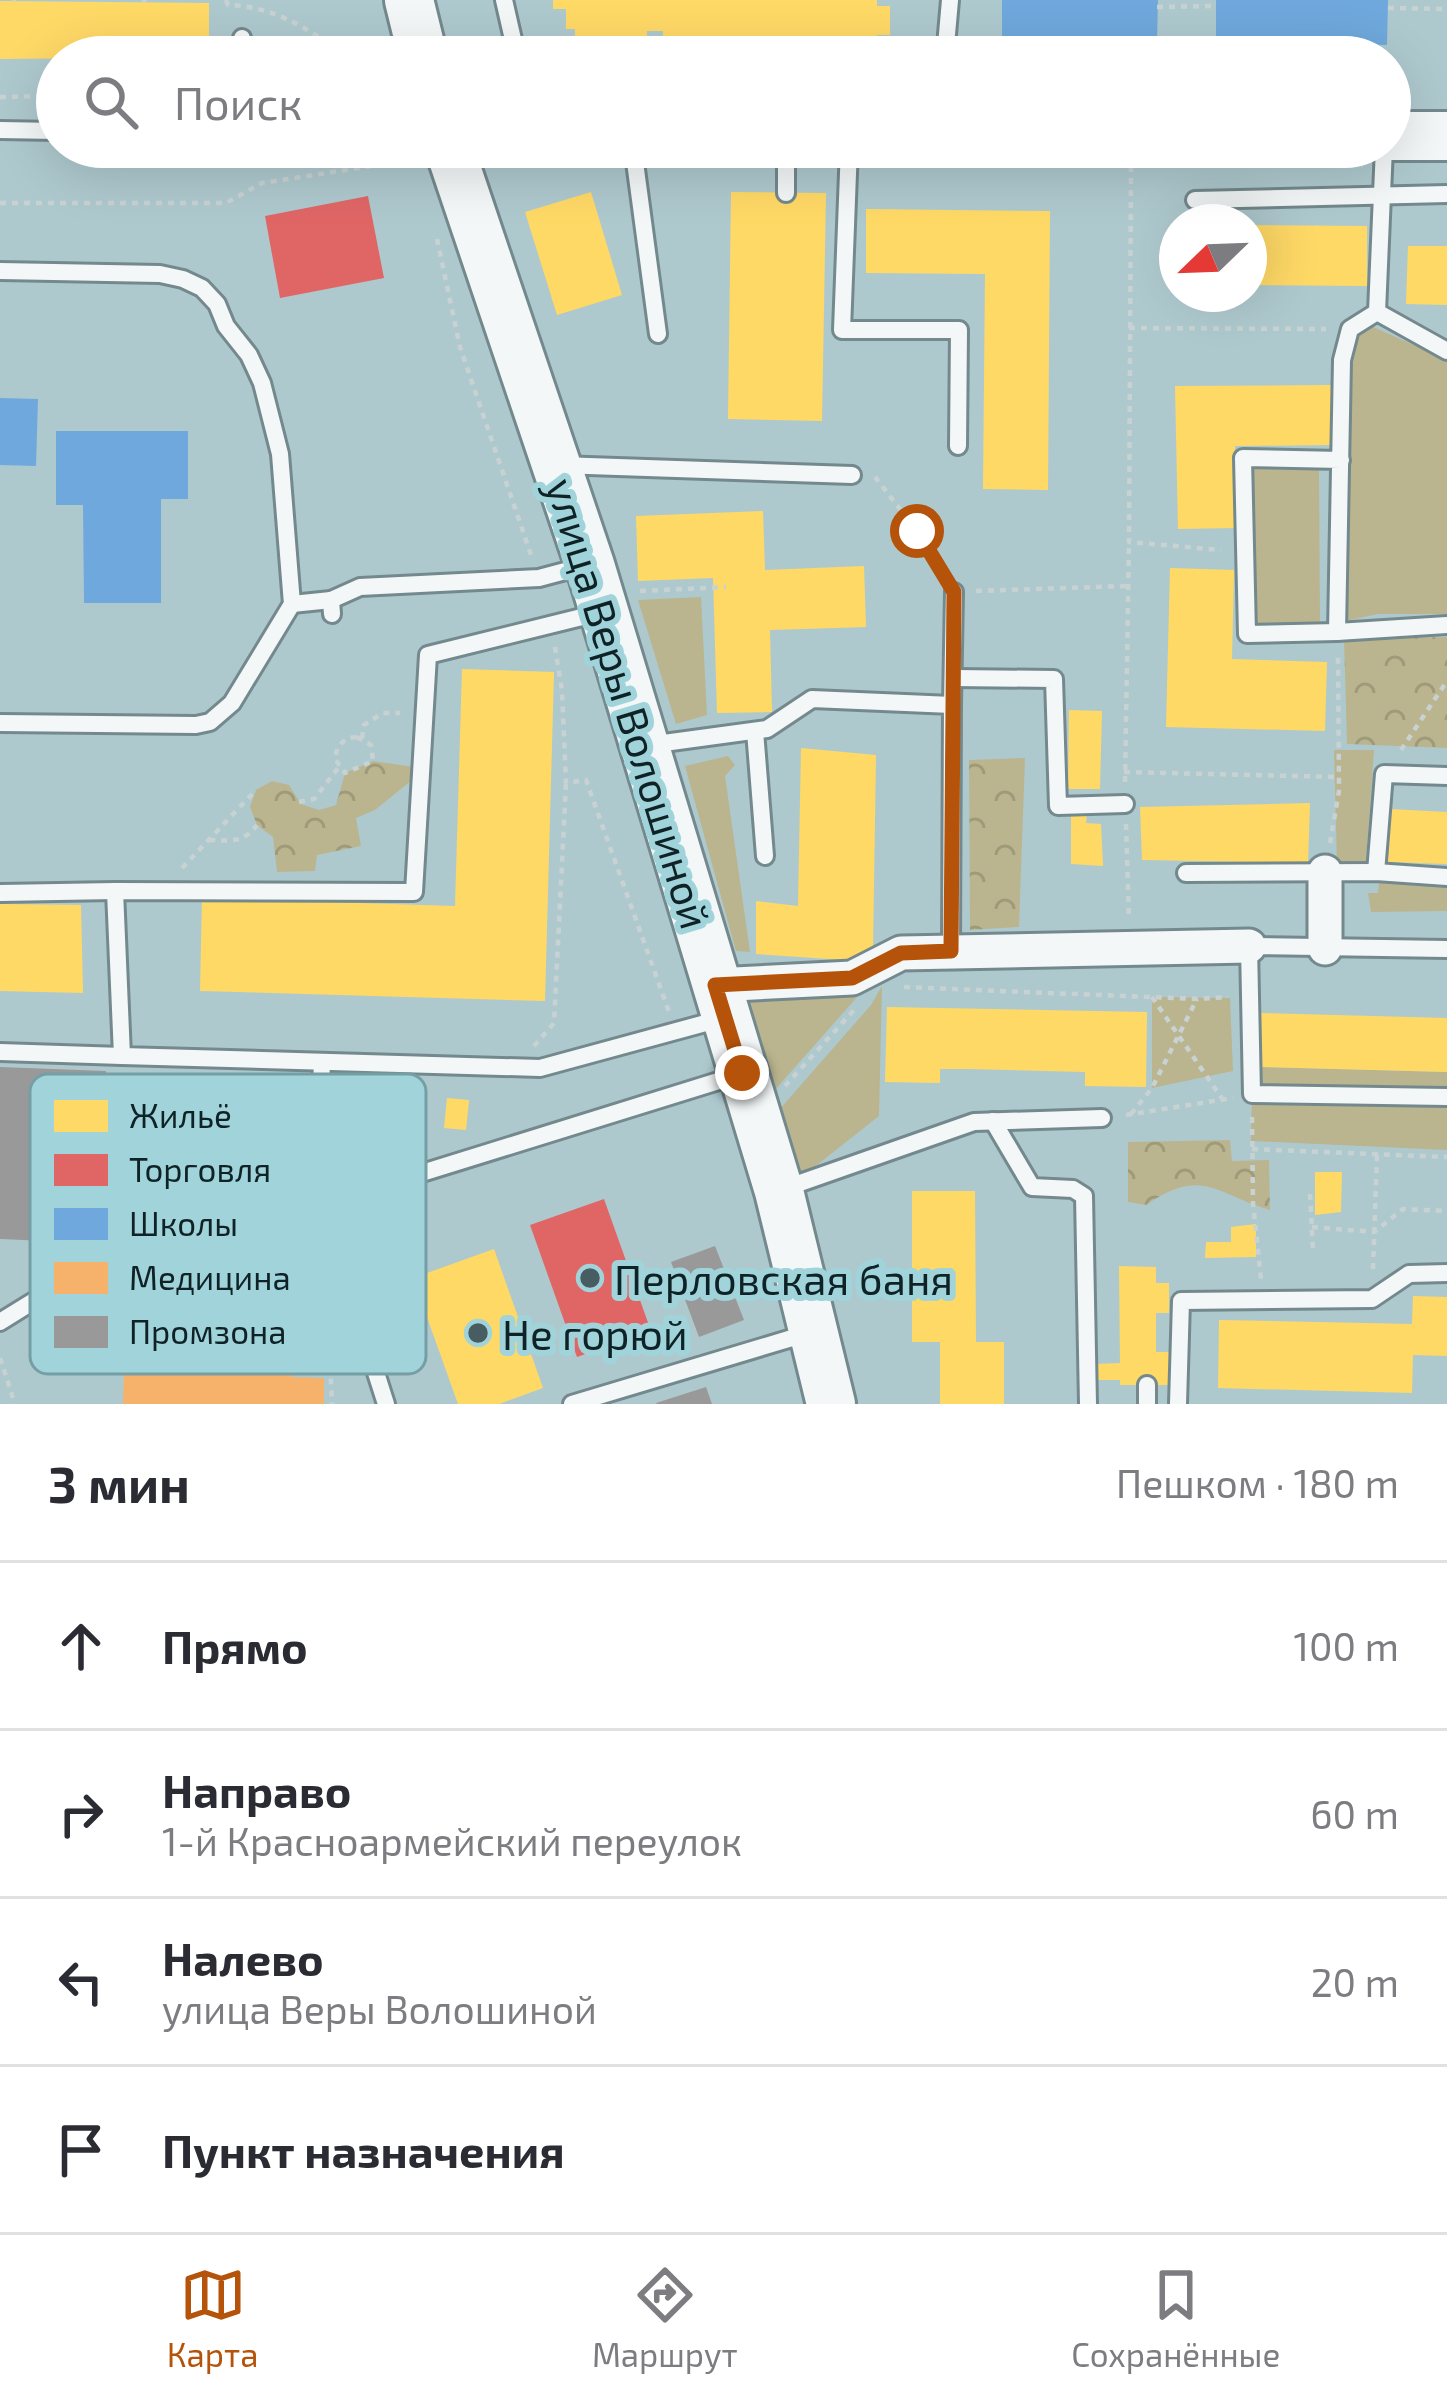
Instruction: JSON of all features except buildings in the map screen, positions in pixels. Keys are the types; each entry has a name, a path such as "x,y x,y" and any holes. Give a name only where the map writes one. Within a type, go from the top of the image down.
{"street":[{"path":"409,0 418,36"},
{"path":"1411,144 1447,136"},
{"name":"улица Веры Волошиной","path":"440,168 608,589 642,747 720,1002 763,1081 779,1190 831,1404"},
{"path":"1325,872 1325,948"},
{"path":"720,1002 852,978 901,953 1249,946"}],"lane":[{"path":"504,0 512,36"},
{"path":"947,36 950,0"},
{"path":"0,130 36,131"},
{"path":"635,168 658,334"},
{"path":"786,193 787,168"},
{"path":"848,168 842,330 959,330 958,446"},
{"path":"1377,312 1383,168"},
{"path":"1195,200 1447,194"},
{"path":"0,271 160,274 202,288 217,304 226,326 249,355 274,420 292,604 232,703 210,722 0,723"},
{"path":"1337,632 1342,361 1350,329 1377,312"},
{"path":"1377,312 1447,351"},
{"path":"1341,460 1244,458 1247,634 1447,625"},
{"path":"559,465 851,475"},
{"path":"292,604 332,607 360,587 538,578 608,589"},
{"path":"0,892 414,892 428,655 551,622 608,589"},
{"path":"951,951 954,592"},
{"path":"954,678 1054,679 1058,806 1125,803"},
{"path":"642,747 767,729 812,699 952,705"},
{"path":"755,731 765,856"},
{"path":"1376,872 1384,774 1447,776"},
{"path":"1186,873 1376,872 1447,877"},
{"path":"115,891 122,1056"},
{"path":"1447,949 1249,946 1252,1094 1447,1096"},
{"path":"0,1052 540,1068 678,1031 720,1002"},
{"path":"321,1074 322,1063"},
{"path":"426,1174 763,1081"},
{"path":"779,1190 974,1122 1102,1118"},
{"path":"992,1121 1033,1187 1073,1189 1084,1196 1088,1404"},
{"path":"1178,1404 1181,1301 1372,1299 1409,1274 1447,1274"},
{"path":"0,1322 30,1303"},
{"path":"572,1404 813,1331"},
{"path":"376,1374 386,1404"}],"path":[{"path":"226,0 228,5 262,7 319,36"},
{"path":"1157,7 1216,6"},
{"path":"1388,8 1447,9"},
{"path":"0,97 36,96"},
{"path":"0,202 226,203 262,184 351,168"},
{"path":"1130,951 1124,772 1131,168"},
{"path":"433,222 460,347 538,578"},
{"path":"1129,328 1350,329"},
{"path":"851,475 876,477 917,531 954,592 1126,586"},
{"path":"1129,542 1245,552"},
{"path":"608,589 725,586"},
{"path":"515,1069 554,1023 566,783 562,691 551,622"},
{"path":"1325,872 1338,777 1337,632"},
{"path":"1384,774 1447,682"},
{"path":"362,738 364,725 382,712 424,714"},
{"path":"362,738 371,746 374,761 345,773 335,759 341,742 362,738"},
{"path":"299,802 314,799 339,767"},
{"path":"1124,772 1338,777"},
{"path":"566,783 586,780 662,998 678,1031"},
{"path":"167,891 170,880 256,790"},
{"path":"208,840 236,841 249,836 256,825"},
{"path":"905,987 1197,999 1250,995"},
{"path":"763,1081 867,996"},
{"path":"1152,997 1223,1100"},
{"path":"1132,1114 1152,1088 1197,999"},
{"path":"377,1074 378,1065"},
{"path":"1102,1118 1252,1094 1253,1203 1263,1300"},
{"path":"1252,1149 1447,1156"},
{"path":"1372,1299 1377,1155"},
{"path":"1310,1194 1313,1250"},
{"path":"1312,1227 1374,1232 1403,1209 1447,1211"},
{"path":"0,1358 15,1404"},
{"path":"329,1374 332,1404"}],"green space":[{"path":"1360,321 1447,360 1447,614 1378,614 1327,625 1330,457 1341,384"},
{"path":"1246,468 1319,469 1320,624 1254,629"},
{"path":"701,597 707,715 676,724 638,600"},
{"path":"1447,637 1447,748 1347,744 1344,639"},
{"path":"1334,750 1374,750 1366,861 1337,863"},
{"path":"728,756 735,765 725,776 750,952 736,951 685,766"},
{"path":"1025,758 1019,927 970,930 969,760"},
{"path":"373,761 414,767 412,780 375,810 356,818 361,846 317,855 315,871 277,872 273,837 257,825 250,807 256,790 272,781 289,785 301,804 319,810 336,805 345,773"},
{"path":"1379,882 1447,883 1447,911 1371,912 1368,893 1378,893"},
{"path":"882,986 879,1116 803,1176 779,1110 871,1005"},
{"path":"747,989 858,996 774,1091"},
{"path":"1152,997 1230,998 1233,1071 1152,1088"},
{"path":"1259,1067 1447,1072 1447,1089 1260,1087"},
{"path":"1252,1094 1447,1101 1447,1150 1251,1141"},
{"path":"1230,1140 1232,1161 1269,1160 1270,1210 1196,1185 1165,1193 1146,1205 1128,1202 1128,1142"}],"place":[{"name":"Перловская баня","path":"590,1278"},
{"name":"Не горюй","path":"478,1333"}],"route":[{"path":"742,1073 715,985 852,978 901,953 951,951 954,592 917,531"}]}
